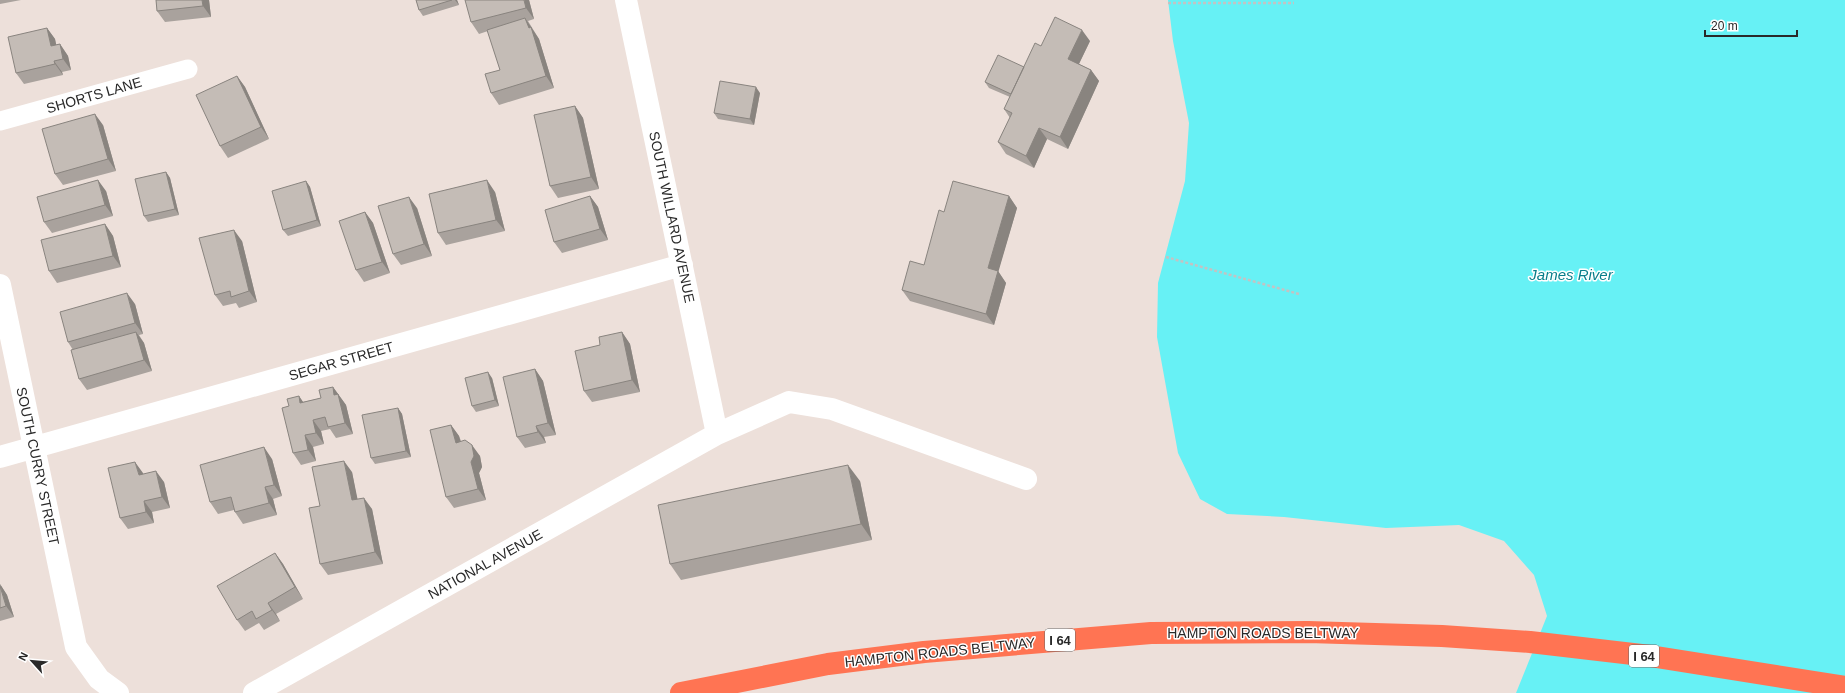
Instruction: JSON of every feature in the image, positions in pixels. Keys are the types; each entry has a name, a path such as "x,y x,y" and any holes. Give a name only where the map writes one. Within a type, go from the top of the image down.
{"highway":[{"name":"HAMPTON ROADS BELTWAY","path":"681,693 828,664 924,652 1136,634 1308,632 1442,636 1530,642 1650,656 1845,686"}],"street":[{"name":"SOUTH WILLARD AVENUE","path":"626,0 717,434"},
{"name":"SEGAR STREET","path":"0,457 682,265"},
{"name":"SOUTH CURRY STREET","path":"0,285 76,646 99,679 118,693"},
{"name":"NATIONAL AVENUE","path":"254,693 717,434 789,402 832,409 1026,479"}],"lane":[{"name":"SHORTS LANE","path":"0,121 188,69"}],"path":[{"path":"1168,3 1294,3"},
{"path":"1166,257 1300,294"}],"water":[{"name":"James River","path":"1168,0 1845,0 1845,693 1516,693 1547,616 1534,575 1504,541 1459,525 1386,528 1284,517 1227,514 1200,499 1178,453 1157,337 1158,283 1185,181 1189,123 1173,41"}],"building":[{"path":"156,0 202,0 203,6 157,11"},
{"path":"416,0 452,0 419,10"},
{"path":"465,0 524,0 526,8 471,22"},
{"path":"1055,17 1082,30 1068,59 1091,70 1060,137 1039,128 1026,156 998,142 1012,113 1004,109 1035,43 1041,46"},
{"path":"525,18 529,28 531,27 546,76 491,93 485,74 500,70 487,30"},
{"path":"47,28 51,46 60,44 63,59 54,61 55,64 16,73 8,37"},
{"path":"998,55 1024,67 1011,94 985,82"},
{"path":"237,76 261,127 220,146 196,95"},
{"path":"720,81 756,87 750,119 714,113"},
{"path":"575,106 591,177 550,186 534,115"},
{"path":"95,114 108,159 55,174 42,129"},
{"path":"166,172 175,209 144,216 135,179"},
{"path":"98,180 105,205 44,222 37,197"},
{"path":"487,180 496,220 438,233 429,194"},
{"path":"306,181 317,220 283,230 272,191"},
{"path":"953,181 1009,196 988,268 998,271 986,314 902,290 910,261 924,265 939,210 944,212"},
{"path":"590,196 600,229 554,242 545,210"},
{"path":"409,197 424,244 393,254 378,206"},
{"path":"365,212 382,262 356,270 339,221"},
{"path":"105,224 113,256 49,271 41,240"},
{"path":"234,230 249,291 231,297 230,291 215,295 199,238"},
{"path":"127,293 135,323 68,342 60,312"},
{"path":"136,332 144,360 79,379 71,350"},
{"path":"622,332 632,380 584,391 575,351 600,345 599,337"},
{"path":"535,369 548,423 536,426 538,432 517,437 503,377"},
{"path":"488,372 495,400 472,406 465,378"},
{"path":"333,387 334,395 338,394 345,423 328,427 325,417 313,420 316,433 305,435 308,450 293,453 282,408 289,406 287,399 299,396 300,403 321,398 319,390"},
{"path":"398,408 406,451 371,458 362,415"},
{"path":"451,425 456,443 465,440 472,445 474,456 471,462 478,489 446,497 430,430"},
{"path":"264,447 274,485 265,487 269,503 235,512 231,497 210,502 200,465"},
{"path":"344,461 352,500 364,498 375,552 320,564 309,508 320,506 312,467"},
{"path":"135,462 139,475 156,471 162,497 144,501 146,512 120,518 108,468"},
{"path":"848,465 861,524 670,564 658,505"},
{"path":"275,553 295,587 268,603 272,610 256,619 252,611 237,620 217,586"},
{"path":"0,586 6,606 0,608"}]}
